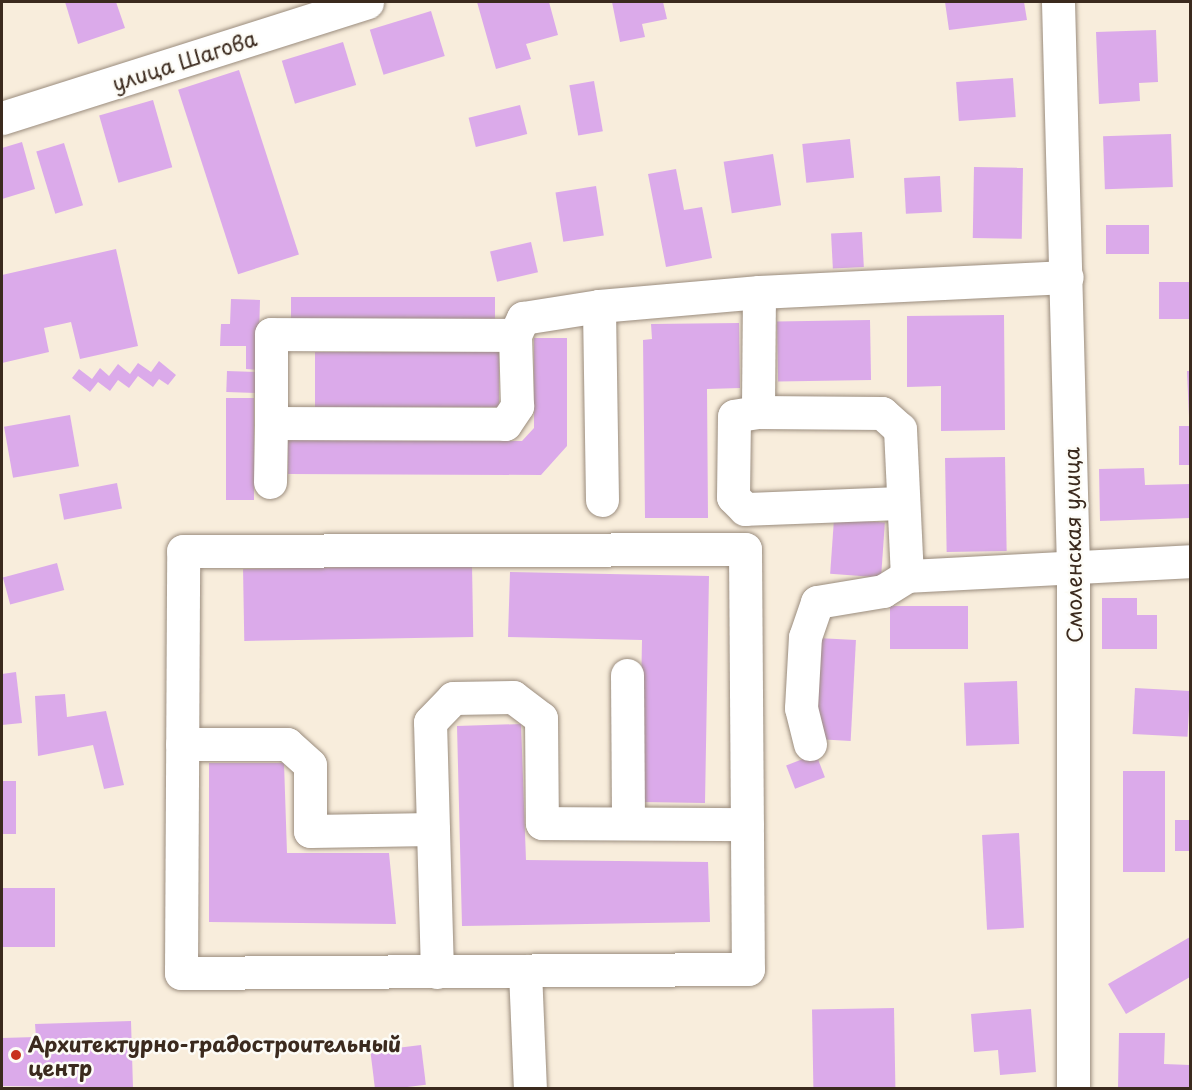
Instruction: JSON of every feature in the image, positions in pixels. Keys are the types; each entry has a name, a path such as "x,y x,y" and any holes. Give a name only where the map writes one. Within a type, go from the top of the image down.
{"street":[{"name":"Смоленская улица","path":"1058,2 1073,567 1073,1089"},
{"name":"улица Шагова","path":"2,118 359,3"},
{"path":"271,423 505,424 517,406 515,335 523,318 599,306 759,292 1067,278"},
{"path":"758,412 759,292"},
{"path":"599,306 602,500"},
{"path":"270,482 271,334 515,335"},
{"path":"903,503 745,509 733,497 734,416 758,412 882,413 900,429 907,576"},
{"path":"746,549 747,824 748,969 181,973 183,551 746,549"},
{"path":"810,744 801,708 805,636 817,602 883,591 907,576 1191,561"},
{"path":"627,675 628,823"},
{"path":"437,972 430,722 453,698 513,697 541,718 542,823 747,824"},
{"path":"182,744 287,744 310,765 310,831 433,829"},
{"path":"525,971 530,1089"}],"building":[{"path":"65,2 116,2 125,28 78,44"},
{"path":"477,2 549,2 558,35 526,44 531,59 496,69"},
{"path":"612,2 663,2 667,19 642,24 645,37 620,42"},
{"path":"945,2 1024,2 1027,20 949,30"},
{"path":"431,11 445,56 384,75 370,30"},
{"path":"1156,30 1158,82 1139,83 1140,101 1099,104 1096,32"},
{"path":"343,42 356,85 295,104 282,61"},
{"path":"239,70 299,255 238,274 178,90"},
{"path":"1013,78 1016,117 959,121 956,82"},
{"path":"594,81 603,131 578,136 569,85"},
{"path":"153,100 172,167 118,183 99,115"},
{"path":"520,105 527,134 476,147 469,118"},
{"path":"1171,134 1173,187 1105,189 1103,136"},
{"path":"850,139 854,178 806,183 802,144"},
{"path":"22,142 35,189 2,199 2,148"},
{"path":"64,143 83,205 55,214 36,151"},
{"path":"773,154 781,205 732,213 724,162"},
{"path":"974,167 1023,168 1022,239 973,238"},
{"path":"676,169 684,210 702,207 712,258 666,267 648,174"},
{"path":"940,176 942,212 906,214 904,178"},
{"path":"596,186 604,235 563,242 556,192"},
{"path":"1106,225 1149,225 1149,254 1106,254"},
{"path":"862,232 864,267 833,269 831,234"},
{"path":"531,242 538,272 497,282 490,251"},
{"path":"116,249 138,346 80,359 71,322 44,328 49,352 2,363 2,275"},
{"path":"1159,282 1190,282 1190,319 1159,319"},
{"path":"291,297 495,297 495,325 291,325"},
{"path":"231,299 260,300 258,370 246,369 246,346 220,346 221,324 230,324"},
{"path":"1004,315 1005,430 941,431 941,386 907,387 907,316"},
{"path":"870,320 871,380 778,382 777,322"},
{"path":"739,323 740,388 707,389 708,518 645,518 643,340 652,339 651,324"},
{"path":"534,338 567,338 567,446 541,475 288,474 288,440 522,441 534,428"},
{"path":"315,352 499,352 499,407 315,407"},
{"path":"159,361 176,375 168,385 159,379 153,387 138,376 129,388 118,380 110,391 98,382 90,392 72,378 79,369 92,379 100,368 109,376 118,364 130,374 138,363 151,372"},
{"path":"227,371 257,372 256,393 226,392"},
{"path":"1187,371 1190,371 1190,417 1189,417"},
{"path":"226,398 254,398 254,500 226,500"},
{"path":"70,415 79,466 13,478 4,427"},
{"path":"1179,426 1190,426 1190,465 1179,465"},
{"path":"1005,457 1007,551 947,552 945,458"},
{"path":"1144,468 1145,485 1190,484 1190,518 1100,521 1099,469"},
{"path":"117,483 122,509 64,520 59,494"},
{"path":"834,519 885,523 881,577 830,574"},
{"path":"57,563 64,590 10,605 3,577"},
{"path":"472,565 473,637 244,641 243,569"},
{"path":"510,572 709,576 705,803 639,802 642,640 508,637"},
{"path":"1102,598 1137,598 1137,615 1157,615 1157,649 1102,649"},
{"path":"890,606 968,606 968,649 890,649"},
{"path":"817,638 856,640 851,741 812,739"},
{"path":"16,672 22,723 2,725 2,674"},
{"path":"1017,681 1019,744 966,746 964,683"},
{"path":"1135,688 1190,691 1188,737 1133,734"},
{"path":"65,694 67,717 106,711 124,785 104,789 93,745 38,756 35,696"},
{"path":"521,724 526,860 708,862 710,922 462,926 457,726"},
{"path":"816,754 825,777 795,789 786,765"},
{"path":"209,763 284,763 287,853 389,853 396,924 209,922"},
{"path":"1123,771 1165,771 1165,872 1123,872"},
{"path":"2,781 16,781 16,834 2,834"},
{"path":"1175,820 1190,820 1190,851 1175,851"},
{"path":"1019,833 1024,928 987,930 982,835"},
{"path":"2,888 55,888 55,947 2,947"},
{"path":"1190,937 1190,977 1126,1014 1108,984"},
{"path":"894,1008 895,1088 813,1088 812,1009"},
{"path":"1031,1009 1036,1072 1000,1075 998,1050 974,1052 971,1014"},
{"path":"131,1021 133,1088 2,1086 2,1038 36,1037 35,1024"},
{"path":"1119,1033 1165,1033 1164,1064 1190,1065 1190,1088 1118,1088"},
{"path":"421,1045 426,1085 375,1088 370,1051"}],"place":[{"name":"Архитектурно-градостроительный центр","path":"16,1055"}]}
